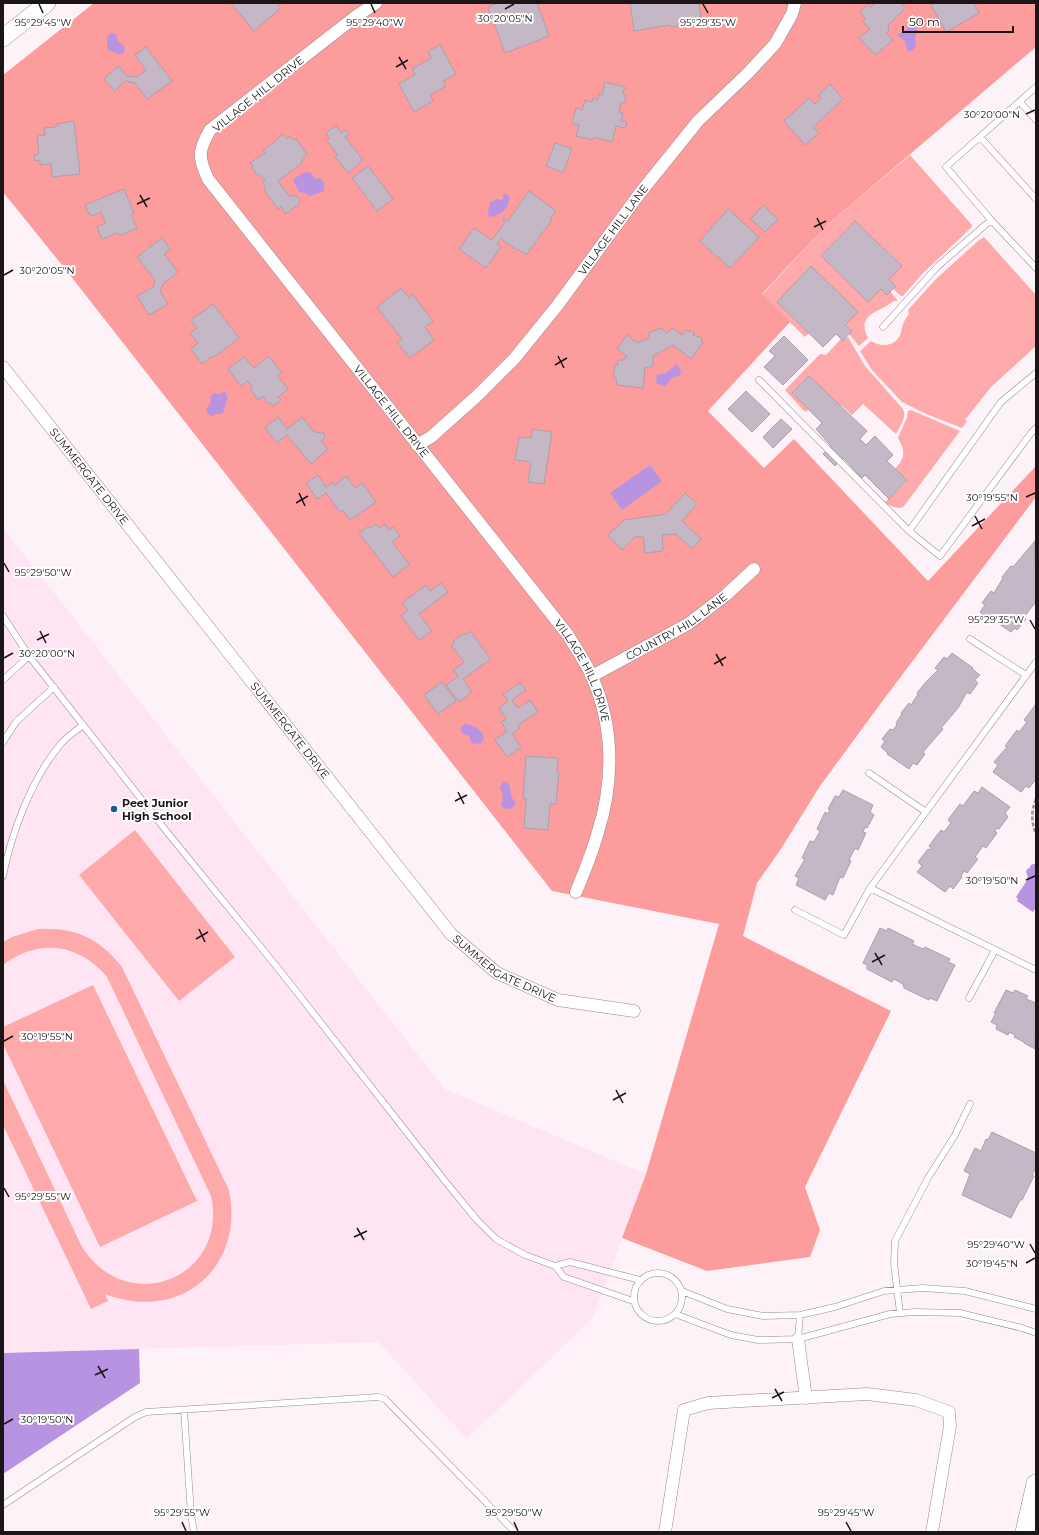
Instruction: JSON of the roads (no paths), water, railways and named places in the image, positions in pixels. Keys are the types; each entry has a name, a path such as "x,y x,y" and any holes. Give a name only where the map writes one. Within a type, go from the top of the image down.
{"main road":[{"path":"3,38 47,3"},
{"path":"1025,1532 1036,1484"}],"street":[{"name":"VILLAGE HILL DRIVE","path":"376,3 354,17 210,130 201,145 200,162 208,179 417,446 568,635 592,676 602,706 608,737 610,769 606,801 598,833 576,892"},
{"name":"VILLAGE HILL LANE","path":"417,446 431,437 514,359 557,306 640,193 698,121 748,73 775,44 792,14 795,3"},
{"name":"SUMMERGATE DRIVE","path":"3,367 451,934 497,973 558,1000 634,1012"},
{"name":"COUNTRY HILL LANE","path":"592,676 688,624 726,595 754,569"},
{"path":"798,1339 806,1398"},
{"path":"665,1532 684,1410 708,1403 867,1394 916,1400 949,1412 950,1426 932,1532"}],"lane":[{"path":"1036,87 946,167 1036,268"},
{"path":"1020,102 1036,120"},
{"path":"980,137 1036,198"},
{"path":"883,327 938,266 992,220"},
{"path":"909,531 1001,402 1036,373"},
{"path":"759,380 909,531 940,556 1036,428"},
{"path":"3,616 29,656 166,832 282,973 477,1220 496,1239 524,1255 554,1266 564,1277 633,1300"},
{"path":"970,639 1026,675"},
{"path":"3,680 29,656"},
{"path":"795,910 844,935 870,888 1036,662"},
{"path":"3,742 16,722 54,687"},
{"path":"3,876 7,854 22,811 44,768 60,744 83,725"},
{"path":"869,773 926,812"},
{"path":"870,888 1036,970"},
{"path":"969,998 995,950"},
{"path":"900,1313 894,1263 895,1241 928,1178 955,1135 970,1104"},
{"path":"554,1266 570,1262 640,1280"},
{"path":"655,1272 664,1273 672,1277 678,1283 682,1291 680,1308 675,1314 666,1320 655,1321 645,1318 637,1311 633,1300 635,1286 647,1274 655,1272"},
{"path":"682,1291 728,1309 763,1316 800,1315 835,1307 884,1291 923,1288 965,1292 1036,1309"},
{"path":"675,1314 731,1335 758,1340 798,1339 890,1314 914,1312 960,1314 1022,1328 1036,1333"},
{"path":"798,1339 800,1315"},
{"path":"3,1505 135,1417 146,1412 378,1396 385,1399 515,1532"},
{"path":"184,1410 191,1514 194,1532"}],"place":[{"name":"Peet Junior High School","path":"114,809"}]}
